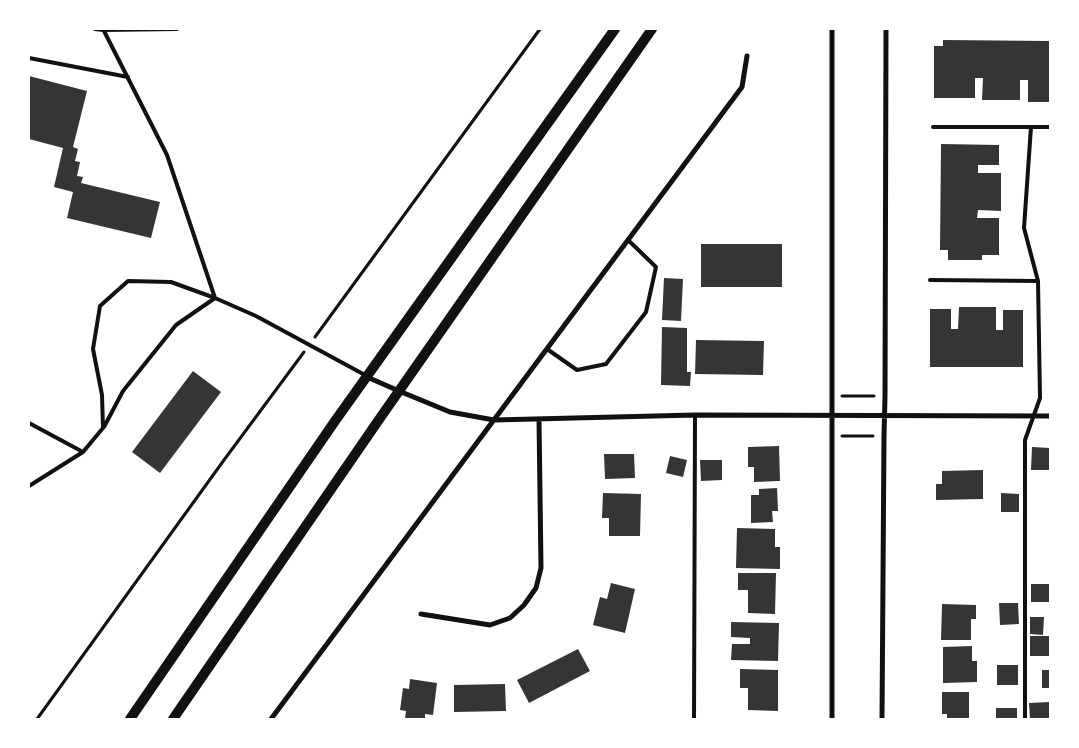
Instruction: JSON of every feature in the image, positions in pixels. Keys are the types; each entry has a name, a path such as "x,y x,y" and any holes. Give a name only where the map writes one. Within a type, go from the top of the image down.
{"main road":[{"path":"130,719 335,421 615,29"},
{"path":"173,719 652,29"}],"street":[{"path":"832,29 832,719"},
{"path":"882,719 886,29"},
{"path":"271,719 742,87 747,56"},
{"path":"367,377 450,412 494,420 695,415 1050,416"},
{"path":"421,614 490,625 510,618 524,606 536,588 541,568 539,418"}],"lane":[{"path":"95,29 177,29"},
{"path":"103,29 168,155 215,298"},
{"path":"29,58 128,77"},
{"path":"933,127 1050,127"},
{"path":"1024,719 1025,440 1040,398 1038,281 1024,228 1030,127"},
{"path":"547,349 577,370 606,364 646,312 656,267 628,240"},
{"path":"930,280 1038,281"},
{"path":"103,428 102,394 93,349 100,306 128,281 171,282 215,298 256,316 367,377"},
{"path":"29,486 83,452 103,428 123,391 176,326 215,298"},
{"path":"694,719 695,415"},
{"path":"29,423 83,452"}],"path":[{"path":"37,719 540,29"},
{"path":"841,396 874,396"},
{"path":"840,436 876,436"}],"building":[{"path":"943,40 1050,41 1050,102 1028,102 1028,80 1020,80 1020,100 982,100 983,78 975,78 975,98 934,98 934,46 943,46"},
{"path":"29,76 87,91 73,147 78,149 75,161 80,162 77,176 83,177 81,183 160,202 151,238 67,218 73,192 54,187 63,148 29,139"},
{"path":"941,144 999,145 999,165 978,165 978,173 1001,173 1001,211 978,210 977,218 999,218 999,255 982,255 982,260 948,260 948,250 940,250"},
{"path":"701,244 782,244 782,287 701,287"},
{"path":"664,278 683,279 681,321 662,320"},
{"path":"959,307 996,307 996,330 1003,330 1003,310 1023,310 1023,367 930,367 930,309 951,309 951,329 958,329"},
{"path":"662,327 687,328 687,372 691,372 690,386 661,385"},
{"path":"696,340 764,341 763,375 695,374"},
{"path":"193,371 221,392 160,473 132,452"},
{"path":"779,446 780,481 754,482 754,467 748,467 748,447"},
{"path":"1032,447 1050,448 1050,470 1031,470"},
{"path":"604,454 634,454 635,478 605,479"},
{"path":"670,456 687,460 683,477 666,473"},
{"path":"700,460 722,460 722,480 701,481"},
{"path":"983,470 983,499 936,500 936,484 942,484 942,471"},
{"path":"777,488 778,511 772,511 773,522 751,523 751,495 759,495 759,489"},
{"path":"603,493 641,494 640,536 609,536 609,518 602,518"},
{"path":"1001,493 1019,494 1019,512 1001,512"},
{"path":"737,528 775,529 775,547 780,547 780,569 736,568"},
{"path":"738,573 776,573 775,614 748,613 748,590 738,590"},
{"path":"611,583 635,589 625,633 593,625 600,597 607,599"},
{"path":"1031,584 1049,584 1050,602 1031,602"},
{"path":"999,603 1018,603 1019,624 1000,625"},
{"path":"942,604 976,605 976,619 971,619 971,640 941,640"},
{"path":"1030,617 1044,617 1043,635 1030,634"},
{"path":"731,622 779,623 778,661 731,660 732,644 750,644 750,638 731,637"},
{"path":"1030,636 1050,636 1050,656 1030,656"},
{"path":"972,646 972,661 977,661 977,682 943,683 943,647"},
{"path":"578,649 590,671 529,703 517,680"},
{"path":"997,665 1018,665 1018,685 997,685"},
{"path":"740,669 778,670 778,711 748,710 748,688 740,688"},
{"path":"1042,670 1050,670 1050,688 1042,688"},
{"path":"410,679 437,683 433,715 425,714 425,719 405,719 406,711 400,710 403,688 409,689"},
{"path":"505,684 506,711 454,712 454,685"},
{"path":"942,692 969,692 969,719 947,719 947,714 942,714"},
{"path":"1050,702 1050,719 1030,719 1029,703"},
{"path":"996,708 1017,708 1017,719 996,719"}]}
